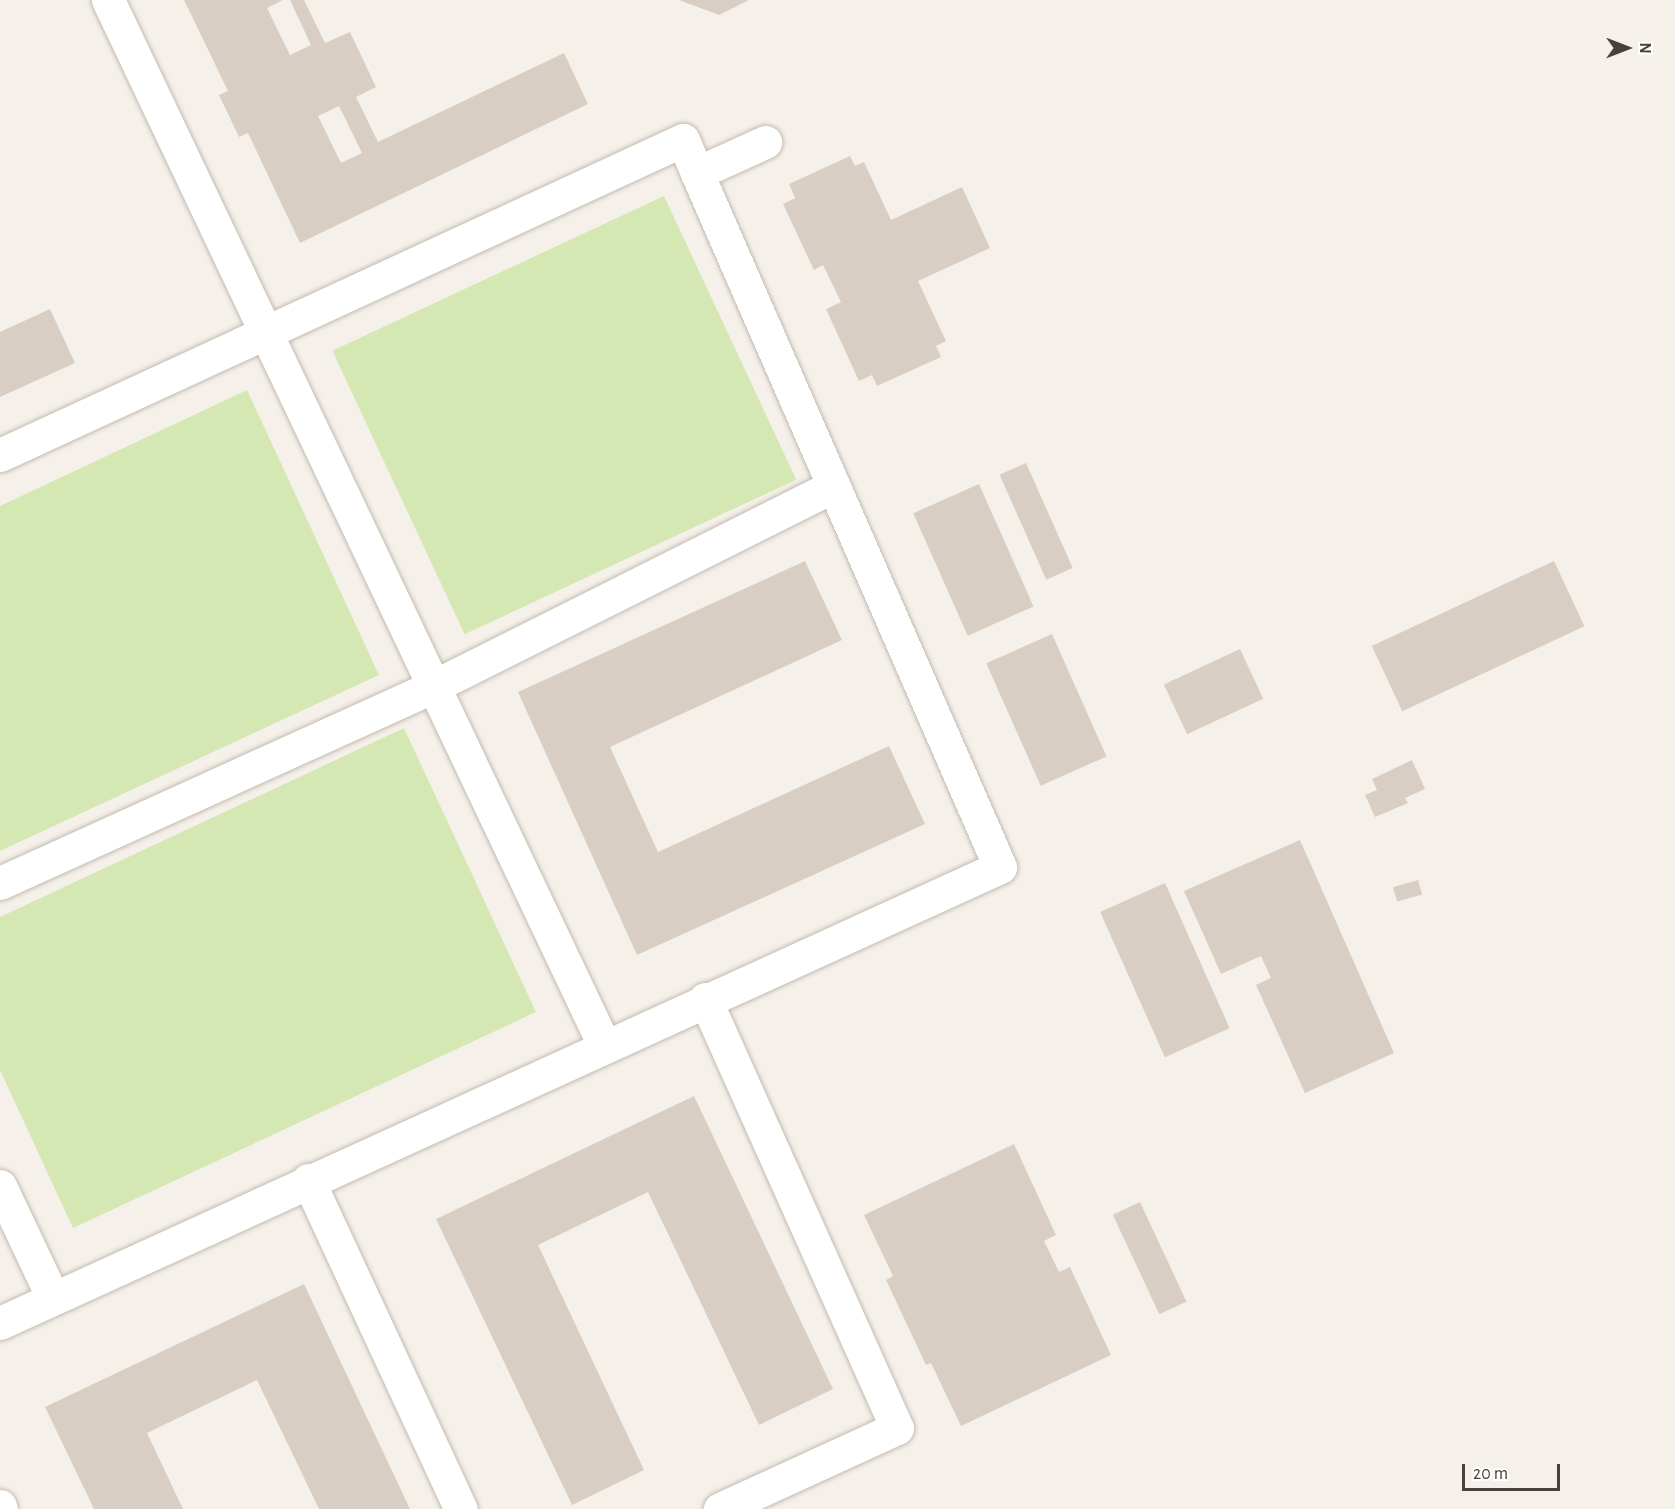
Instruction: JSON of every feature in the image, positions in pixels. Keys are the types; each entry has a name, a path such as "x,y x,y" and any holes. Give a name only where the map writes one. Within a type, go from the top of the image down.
{"lane":[{"path":"108,0 268,331 604,1047"},
{"path":"0,455 683,140 1000,867 308,1180 0,1323"},
{"path":"697,173 765,142"},
{"path":"0,883 434,686 834,486"},
{"path":"705,999 897,1428 720,1509"},
{"path":"308,1180 461,1509"},
{"path":"0,1186 53,1298"}],"green space":[{"path":"664,196 796,480 465,634 332,351"},
{"path":"247,390 379,675 0,851 0,506"},
{"path":"404,728 536,1012 73,1228 0,1070 0,917"}],"building":[{"path":"184,0 283,0 267,8 290,55 311,45 290,0 304,0 325,43 350,32 376,87 356,97 378,142 564,53 588,104 300,243 248,133 239,137 219,95 228,91","holes":["339,106 362,153 341,163 318,116"]},
{"path":"679,0 749,0 719,15"},
{"path":"850,156 855,166 864,162 891,220 962,187 990,248 918,281 946,341 936,346 941,357 877,386 872,375 859,381 826,309 841,302 823,265 814,270 783,204 795,198 789,184"},
{"path":"50,309 75,363 0,397 0,332"},
{"path":"1026,463 1073,568 1046,580 1000,475"},
{"path":"979,484 1034,606 968,636 913,513"},
{"path":"805,561 842,640 610,747 658,852 889,746 925,824 637,955 518,692"},
{"path":"1554,561 1584,626 1402,711 1372,646"},
{"path":"1052,634 1107,756 1041,786 986,663"},
{"path":"1240,649 1263,699 1187,734 1164,684"},
{"path":"1412,760 1425,789 1405,798 1408,803 1375,817 1365,795 1377,790 1372,779"},
{"path":"1300,840 1394,1053 1305,1093 1256,985 1271,978 1261,956 1221,974 1184,891"},
{"path":"1418,880 1422,894 1397,902 1393,887"},
{"path":"1165,883 1230,1028 1165,1057 1100,912"},
{"path":"694,1096 833,1389 759,1425 648,1192 538,1245 644,1470 572,1505 436,1219"},
{"path":"1014,1144 1056,1235 1044,1241 1059,1272 1070,1267 1111,1355 961,1426 931,1363 926,1365 886,1280 893,1276 864,1215"},
{"path":"1140,1202 1186,1302 1159,1314 1113,1215"},
{"path":"304,1284 410,1509 319,1509 257,1380 147,1433 183,1509 94,1509 45,1407"}]}
